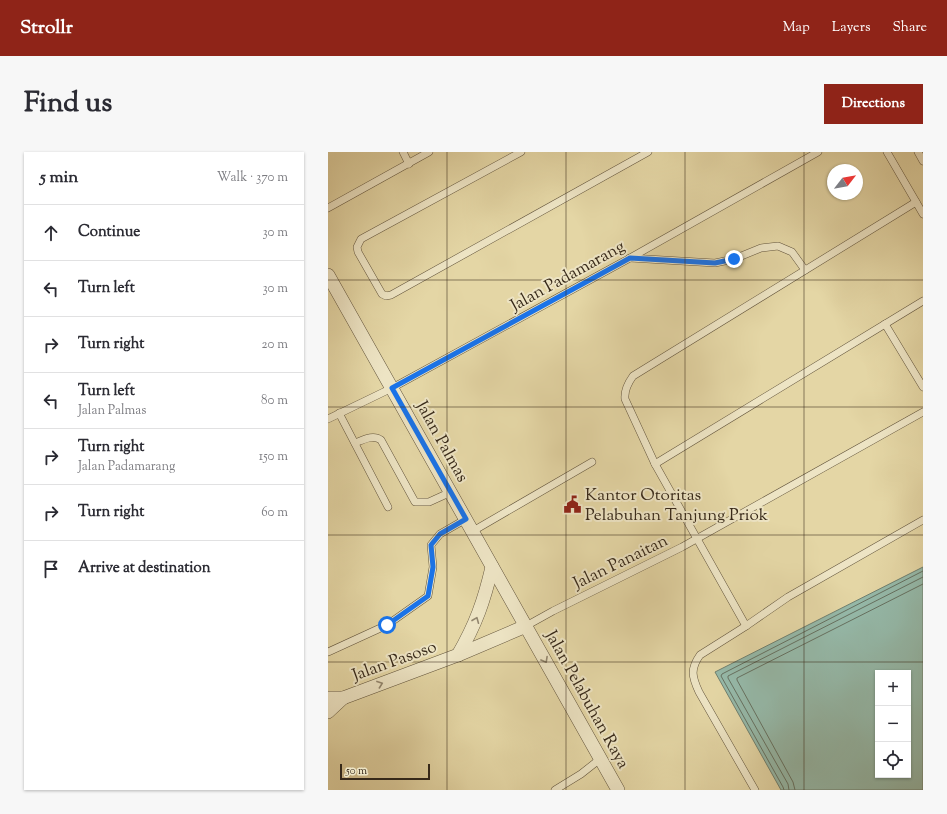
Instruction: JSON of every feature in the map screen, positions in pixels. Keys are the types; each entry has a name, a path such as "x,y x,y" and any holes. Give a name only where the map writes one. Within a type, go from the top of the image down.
{"street":[{"name":"Jalan Palmas","path":"328,275 526,626"},
{"name":"Jalan Pasoso","path":"458,655 478,617 492,567"},
{"name":"Jalan Pasoso","path":"328,698 343,698 458,655 526,626"},
{"name":"Jalan Pelabuhan Raya","path":"526,626 618,790"},
{"name":"Jalan Pasoso","path":"328,712 343,698"}],"lane":[{"path":"403,152 408,164"},
{"path":"328,208 429,152"},
{"path":"521,152 361,239 357,247 358,252 382,294 386,296 391,295 648,152"},
{"name":"Jalan Padamarang","path":"328,419 392,388 630,258 818,152"},
{"path":"887,152 923,214"},
{"path":"918,152 923,161"},
{"path":"746,626 655,464 625,399 624,393 628,383 633,376 916,202"},
{"path":"630,258 715,263 734,259 761,248 778,246 792,252 805,270"},
{"path":"655,464 923,301"},
{"path":"885,324 923,387"},
{"name":"Jalan Panaitan","path":"526,626 682,547 923,412"},
{"path":"339,413 388,507"},
{"path":"354,442 373,437 381,440 415,502 428,502 450,492"},
{"path":"473,531 592,462"},
{"path":"328,652 387,625 428,596 433,567 431,545 440,534 466,519"},
{"path":"755,790 693,681 692,672 695,662 700,655 788,597 923,520"},
{"path":"555,790 581,774 600,759"}],"water":[{"path":"923,567 923,790 781,790 715,672"}],"place":[{"name":"Kantor Otoritas Pelabuhan Tanjung Priok","path":"572,504"}],"route":[{"path":"387,625 428,596 433,567 431,545 440,534 466,519 392,388 630,258 715,263 734,259"}]}
